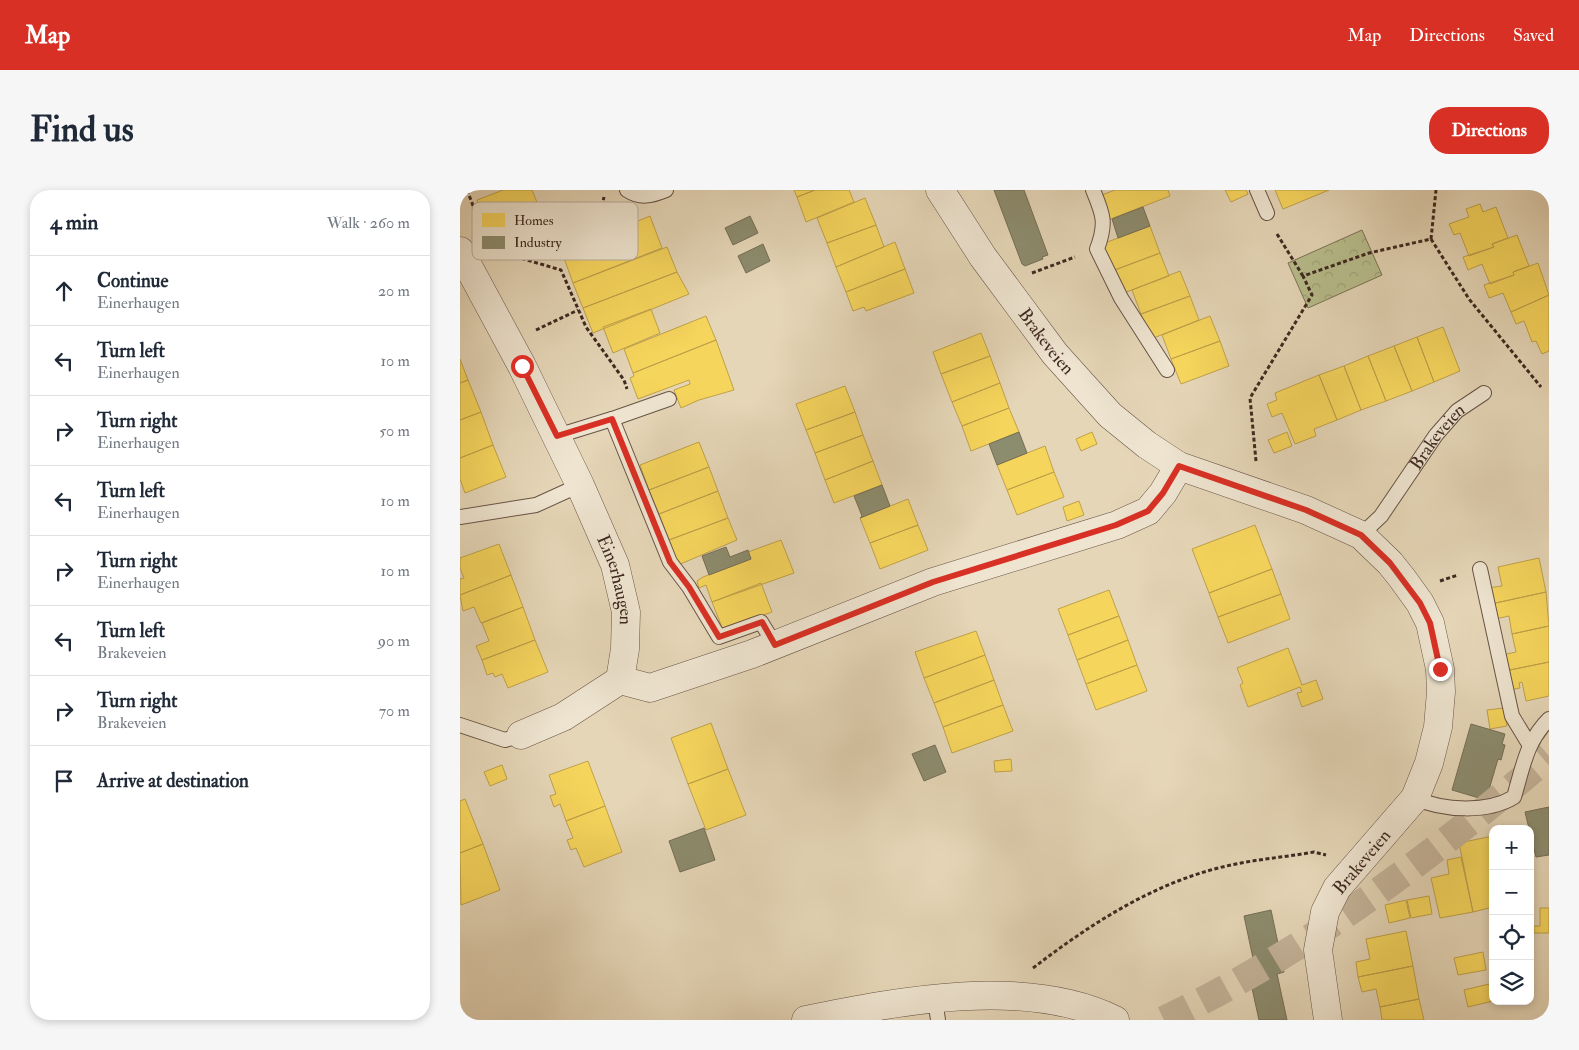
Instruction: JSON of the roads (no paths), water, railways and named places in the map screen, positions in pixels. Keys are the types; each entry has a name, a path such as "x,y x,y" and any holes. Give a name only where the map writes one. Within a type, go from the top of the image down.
{"street":[{"name":"Brakeveien","path":"940,190 1003,284 1054,354 1110,415 1147,445 1179,466 1306,510 1361,535 1390,563 1420,603 1430,623 1440,669 1441,692 1438,727 1429,763 1415,798 1337,888 1325,912 1318,950 1328,1020"},
{"name":"Einerhaugen","path":"461,257 510,342 557,436 615,565 626,612 625,649 620,680"},
{"path":"521,735 563,717 620,680 650,688 763,650 933,582 1116,525 1148,511 1163,493 1179,466"},
{"path":"806,1020 862,1009 936,1010 995,996 1068,1004 1115,1020"}],"lane":[{"path":"627,190 635,195 644,196 666,190"},
{"path":"1093,190 1104,215 1104,232 1097,248 1121,298 1167,370"},
{"path":"1258,190 1267,213"},
{"name":"Brakeveien","path":"1361,535 1382,516 1436,435 1457,412 1484,393"},
{"path":"557,436 669,399"},
{"path":"612,419 670,562 689,587 719,637 762,622 763,650"},
{"path":"460,516 536,505 580,485"},
{"path":"1480,569 1512,716 1529,744"},
{"path":"1415,798 1432,806 1466,807 1502,804 1514,797 1529,744 1537,730 1549,719"},
{"path":"460,725 505,740 521,735"}],"tunnel":[{"path":"1164,1020 1267,964 1365,901 1459,831 1549,756"}]}
